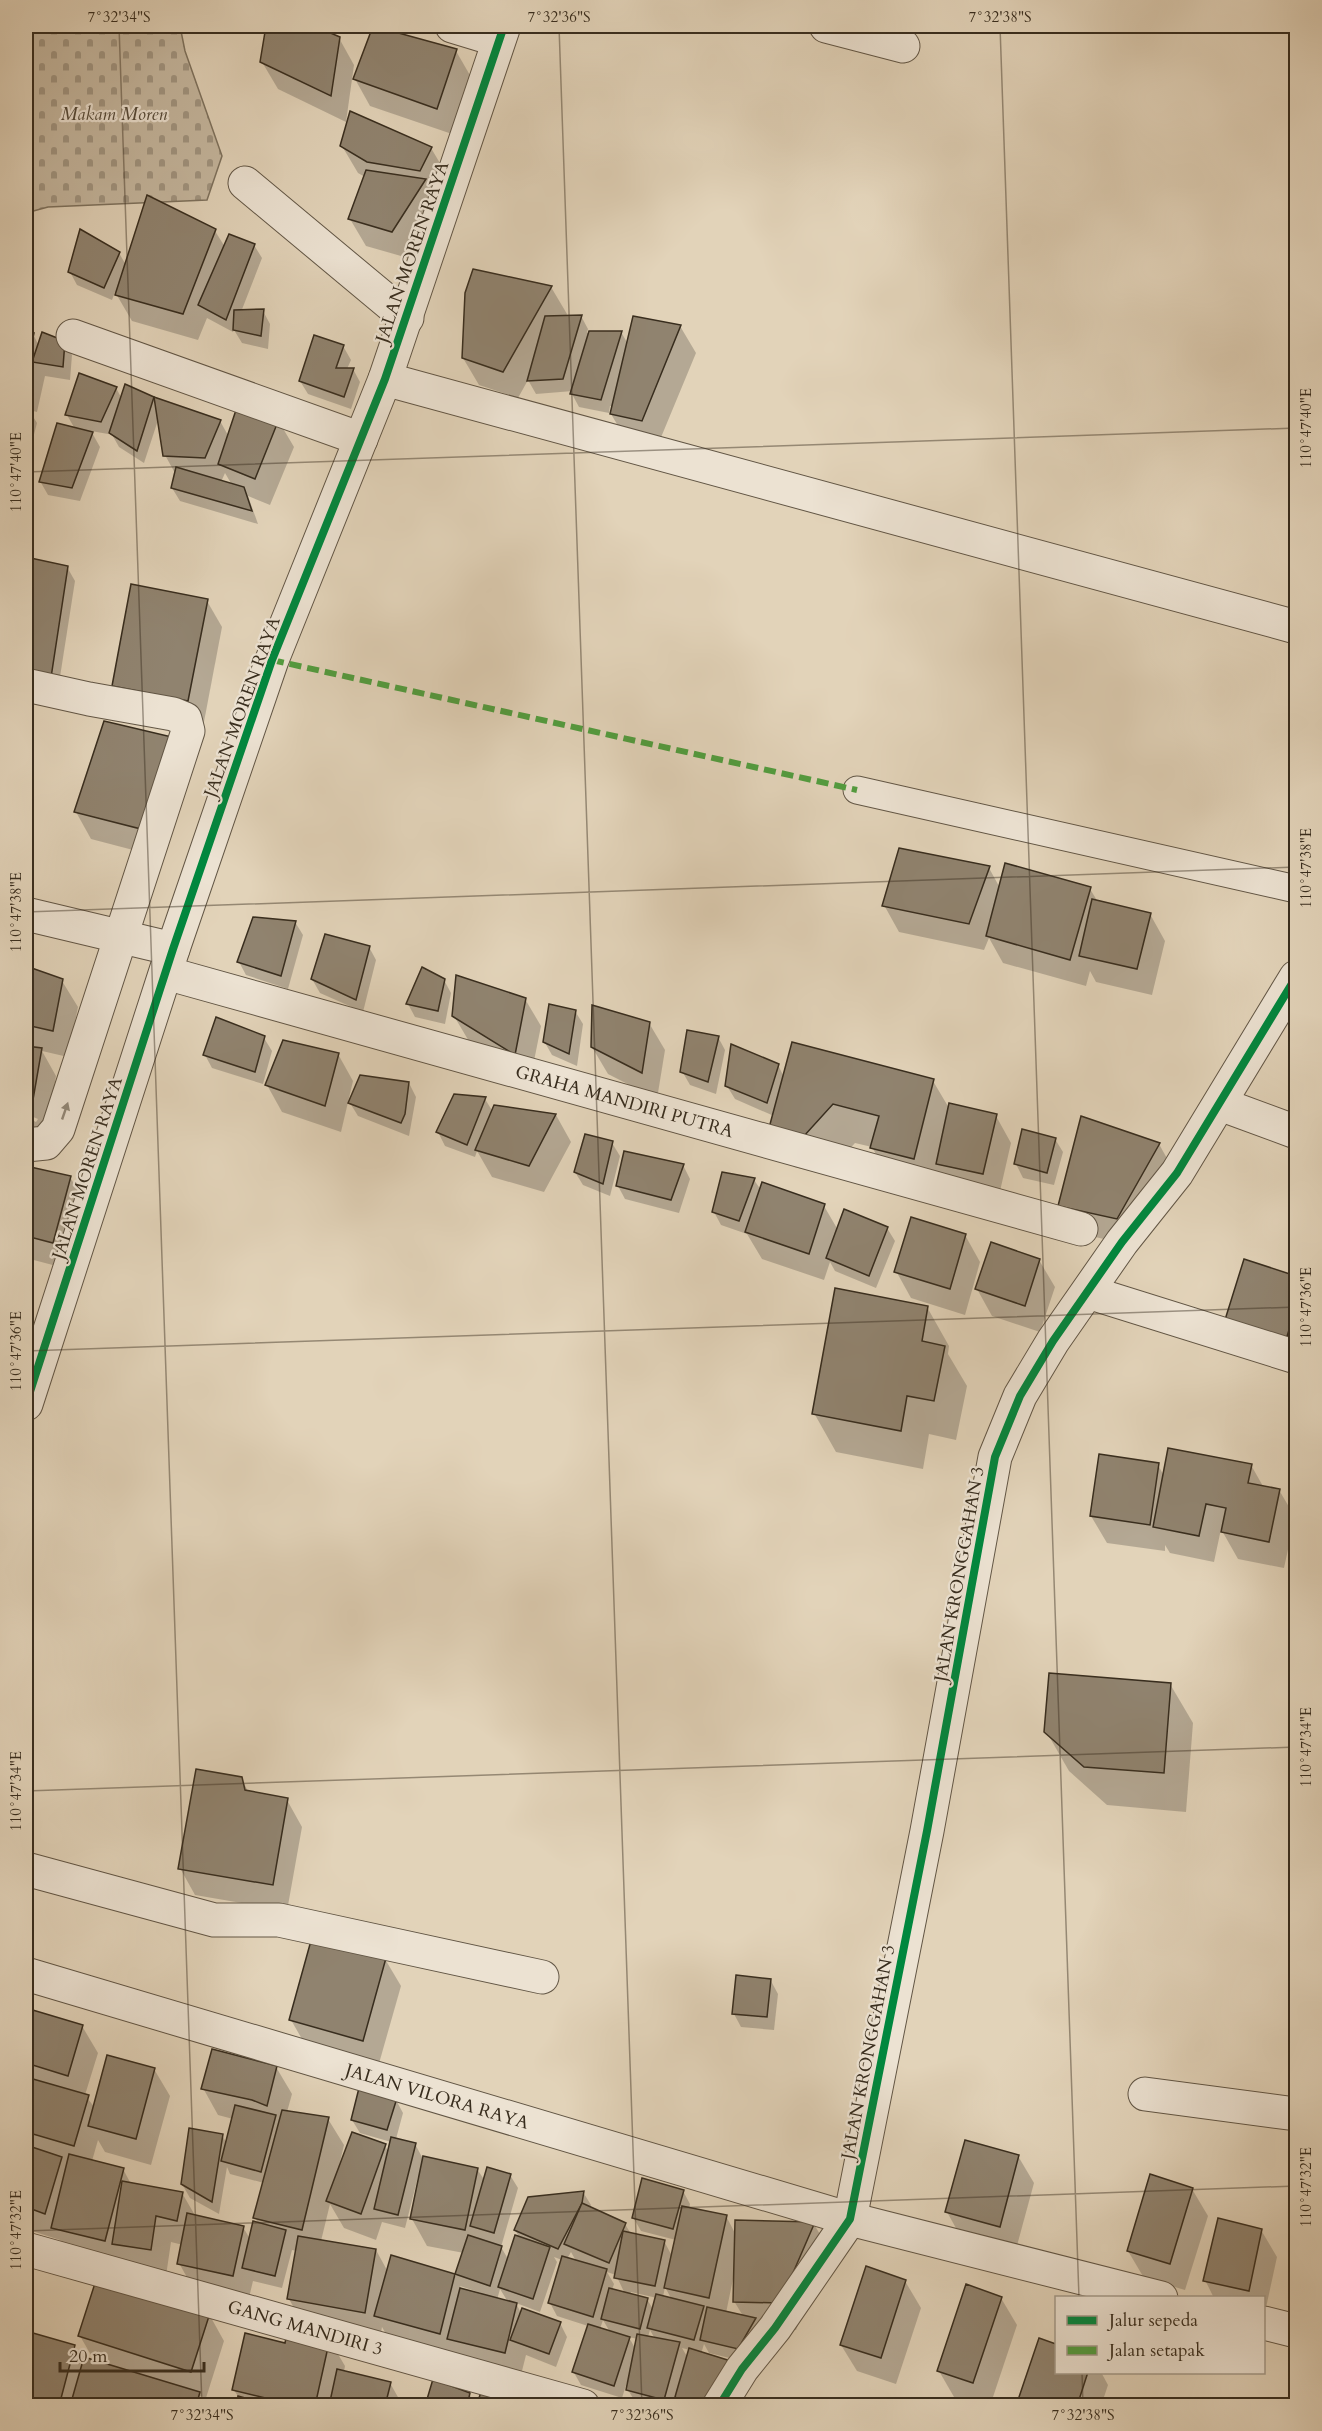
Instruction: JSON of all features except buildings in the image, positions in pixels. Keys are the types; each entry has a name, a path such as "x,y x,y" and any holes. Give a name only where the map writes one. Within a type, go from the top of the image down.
{"street":[{"path":"452,26 501,33"},
{"path":"826,26 903,46"},
{"name":"JALAN MOREN RAYA","path":"26,1404 170,961 272,660 385,379 501,33"},
{"path":"245,183 407,318"},
{"path":"73,336 361,439"},
{"path":"385,379 1296,627"},
{"path":"26,685 173,714 185,719 188,731 58,1129 46,1143 26,1145"},
{"name":"GRAHA MANDIRI PUTRA","path":"26,914 121,936 170,961 1081,1229"},
{"name":"JALAN KRONGGAHAN 3","path":"850,2219 927,1831 995,1457 1020,1396 1053,1341 1122,1242 1177,1173 1296,977"},
{"path":"1220,1104 1296,1132"},
{"path":"1088,1292 1296,1357"},
{"path":"26,1869 214,1920 279,1920 542,1977"},
{"name":"JALAN VILORA RAYA","path":"26,1974 850,2219 1153,2296"},
{"path":"1145,2094 1296,2114"},
{"path":"718,2406 850,2219"},
{"name":"GANG MANDIRI 3","path":"26,2249 583,2406"},
{"path":"1265,2323 1296,2331"}],"lane":[{"path":"857,790 1296,889"}],"green space":[{"name":"Makam Moren","path":"26,26 180,26 185,51 222,156 207,200 48,207 26,213"}],"marked path":[{"path":"272,660 857,790"}],"cycle path":[{"path":"26,1404 173,949 272,660 385,379 504,26"},
{"path":"719,2406 742,2369 775,2328 850,2219 927,1831 995,1457 1020,1396 1053,1341 1122,1242 1177,1173 1296,977"}]}
